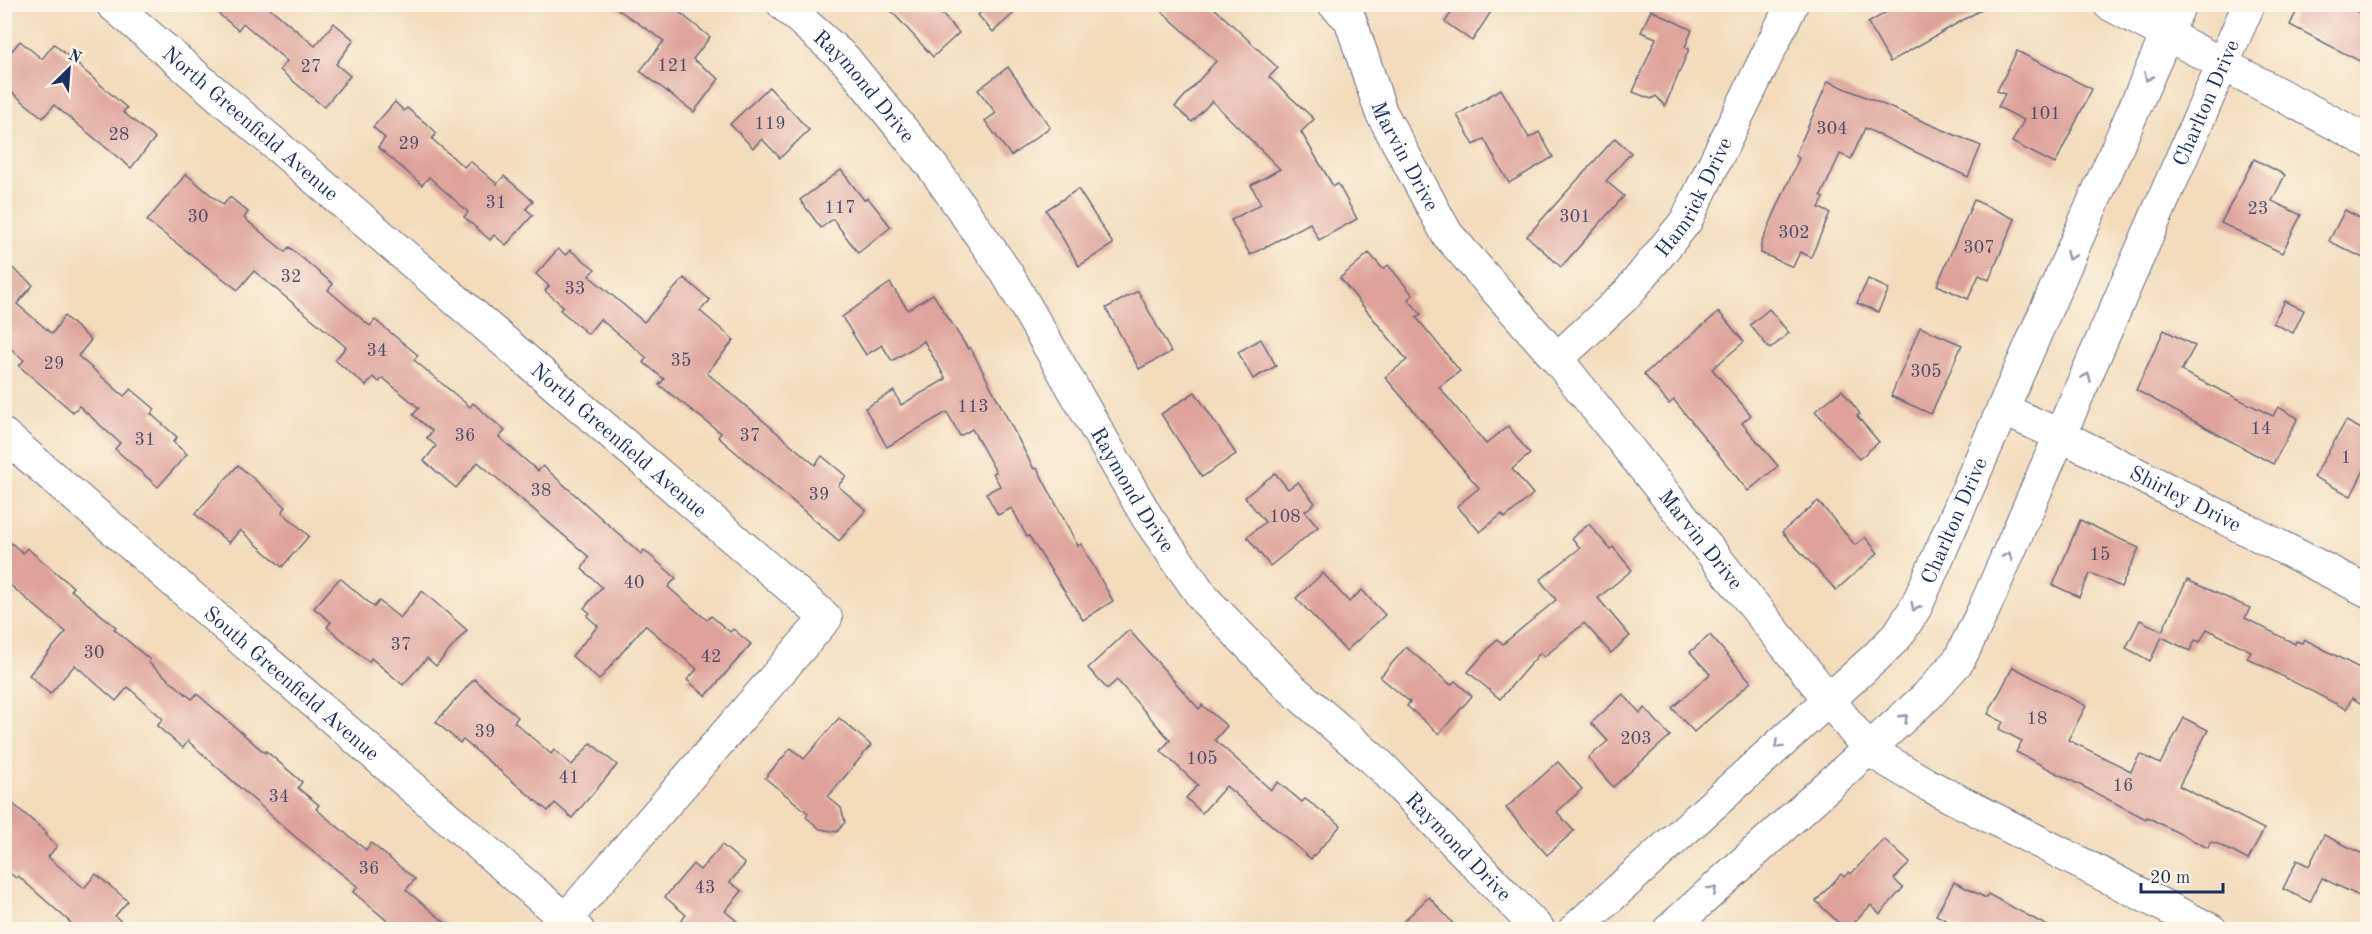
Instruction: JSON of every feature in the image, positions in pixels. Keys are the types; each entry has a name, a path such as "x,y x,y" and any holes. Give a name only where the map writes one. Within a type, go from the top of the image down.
{"street":[{"name":"North Greenfield Avenue","path":"112,4 826,618 572,924"},
{"name":"Raymond Drive","path":"783,4 844,59 932,166 1006,272 1147,517 1205,600 1290,687 1381,765 1539,930"},
{"name":"Hamrick Drive","path":"1557,359 1628,294 1686,221 1792,4"},
{"path":"2109,4 2367,141"},
{"name":"Charlton Drive","path":"1574,930 1886,648 1908,621 2004,410 2180,4"},
{"name":"Charlton Drive","path":"1669,930 1940,684 1959,660 2062,436 2249,4"},
{"name":"Marvin Drive","path":"1349,9 1381,112 1447,234 1557,359 1827,701 1869,750 1928,785 2211,930"},
{"name":"Shirley Drive","path":"2004,410 2062,436 2367,591"},
{"name":"South Greenfield Avenue","path":"4,435 572,924"}],"building":[{"path":"207,4 265,4 315,46 334,23 354,40 336,64 350,76 324,107 280,70 287,61 243,23 238,30"},
{"path":"610,4 669,4 710,37 693,59 719,79 694,112 640,71 664,41"},
{"path":"885,4 933,4 959,33 933,57"},
{"path":"990,4 1024,4 993,32 978,15"},
{"path":"1154,4 1210,4 1278,68 1269,77 1314,119 1301,132 1333,186 1338,184 1357,219 1319,240 1310,223 1250,255 1231,220 1261,204 1251,185 1280,169 1212,101 1192,122 1175,107 1216,61"},
{"path":"1457,4 1496,4 1472,41 1445,22"},
{"path":"1900,4 1991,4 1890,62 1868,23"},
{"path":"2300,4 2343,4 2367,17 2367,65 2290,25"},
{"path":"1651,10 1692,30 1685,47 1689,49 1665,106 1656,96 1651,99 1633,92 1656,38 1641,32"},
{"path":"20,41 42,59 54,44 127,108 123,112 155,138 131,168 54,105 43,118 4,86 4,60"},
{"path":"2017,51 2092,89 2055,164 2012,142 2024,120 1998,107 2005,94 1997,91"},
{"path":"1008,67 1050,127 1011,156 985,121 996,113 978,90"},
{"path":"1828,81 1981,146 1968,177 1865,128 1851,159 1840,154 1821,196 1824,198 1819,208 1830,213 1811,257 1800,252 1793,267 1761,253 1761,244 1799,158 1795,156"},
{"path":"769,87 809,130 780,158 762,139 753,148 730,124"},
{"path":"1501,89 1529,138 1539,132 1553,157 1509,183 1484,139 1474,145 1457,115"},
{"path":"395,102 404,111 407,108 434,130 436,134 432,139 464,167 470,161 497,184 504,176 533,201 526,209 533,215 506,245 494,235 490,240 464,217 468,212 429,177 422,185 378,147 385,138 373,127"},
{"path":"1615,138 1631,153 1606,181 1624,196 1561,267 1527,236"},
{"path":"2254,159 2285,175 2272,201 2301,215 2282,253 2221,223"},
{"path":"841,170 864,200 868,198 891,227 858,253 833,219 821,228 800,200"},
{"path":"186,174 223,205 230,197 248,212 244,218 285,252 289,247 333,284 328,290 370,326 375,320 418,355 414,360 470,407 473,403 505,431 499,437 538,471 543,466 641,554 644,550 676,578 668,587 707,620 711,616 730,632 733,629 751,644 706,696 687,680 697,669 645,625 599,680 572,656 598,626 587,616 590,613 584,608 602,587 582,569 589,557 478,462 456,488 424,461 436,446 427,438 432,431 413,415 419,408 383,378 379,382 373,377 366,386 335,360 346,347 254,271 238,290 147,221"},
{"path":"1078,189 1113,244 1079,266 1046,210"},
{"path":"1974,200 2015,219 1989,280 1979,275 1968,299 1937,285"},
{"path":"2345,210 2367,222 2367,260 2329,241"},
{"path":"558,249 566,255 570,250 595,269 589,276 644,322 684,278 710,300 700,311 734,340 707,373 815,465 822,456 846,476 838,486 866,510 839,541 718,437 721,433 659,385 664,379 643,362 647,358 600,319 588,334 560,310 563,306 545,291 549,286 536,274"},
{"path":"1369,253 1383,269 1388,265 1413,295 1408,299 1421,314 1416,317 1460,371 1439,387 1486,444 1508,426 1530,454 1512,469 1533,494 1505,518 1502,514 1480,532 1457,506 1479,488 1385,377 1407,360 1340,278"},
{"path":"4,261 33,285 17,304 52,334 64,316 91,340 78,356 124,396 131,389 155,409 151,414 177,437 173,442 187,454 158,487 115,449 120,443 79,406 73,412 19,366 24,360 4,343"},
{"path":"1868,279 1889,289 1878,312 1857,303"},
{"path":"890,283 908,310 933,294 968,349 970,347 1034,469 1037,468 1078,546 1081,544 1113,601 1083,620 1029,536 1027,537 1012,508 998,515 986,493 1000,486 993,473 996,472 972,429 960,436 947,412 887,447 865,408 894,391 901,405 946,379 924,341 892,361 882,345 866,355 842,317"},
{"path":"1138,291 1171,352 1139,369 1106,308"},
{"path":"2285,301 2304,310 2293,333 2273,323"},
{"path":"1769,309 1789,333 1770,349 1750,325"},
{"path":"1719,312 1744,342 1712,369 1751,415 1742,423 1778,466 1748,491 1674,400 1669,404 1644,374"},
{"path":"1920,327 1962,345 1931,414 1891,396"},
{"path":"2164,330 2195,346 2181,371 2273,416 2278,407 2298,418 2273,464 2136,390"},
{"path":"1261,339 1276,366 1253,379 1238,352"},
{"path":"1842,390 1860,414 1857,416 1879,442 1859,459 1815,411"},
{"path":"1195,392 1236,454 1202,477 1161,414"},
{"path":"2346,421 2367,432 2367,464 2351,496 2314,477"},
{"path":"238,465 286,507 282,512 309,536 282,567 240,530 229,543 195,514"},
{"path":"1275,473 1288,489 1298,482 1315,503 1305,511 1318,527 1270,566 1247,537 1265,522 1245,497"},
{"path":"1818,501 1855,545 1865,537 1878,553 1836,590 1782,532"},
{"path":"2080,520 2139,548 2121,587 2093,574 2090,574 2079,597 2053,585"},
{"path":"1589,524 1610,549 1613,547 1632,570 1598,598 1630,636 1611,653 1584,623 1544,657 1540,653 1500,699 1468,672 1497,639 1503,644 1556,600 1540,580 1580,548 1572,538"},
{"path":"4,537 23,553 27,548 73,587 71,590 116,627 114,629 150,660 149,663 192,699 197,694 302,782 298,788 319,805 316,809 366,850 371,843 415,879 406,890 454,930 398,930 353,892 358,887 293,835 188,741 183,748 157,726 163,719 128,687 116,701 75,665 50,694 29,675 66,632 4,580"},
{"path":"1323,573 1349,602 1362,590 1385,615 1346,651 1296,598"},
{"path":"340,578 374,607 379,601 400,618 422,591 467,630 436,666 427,658 403,685 371,658 369,662 327,627 331,622 314,608"},
{"path":"2187,580 2250,608 2245,618 2295,644 2296,641 2302,643 2304,639 2367,672 2367,707 2352,698 2346,709 2247,658 2251,651 2207,629 2200,642 2195,640 2190,651 2162,637 2150,661 2126,648 2140,620 2162,631"},
{"path":"1129,630 1199,709 1202,705 1227,726 1215,740 1271,790 1278,782 1302,802 1305,799 1341,825 1311,859 1226,786 1202,813 1186,798 1198,785 1161,751 1170,740 1117,680 1107,689 1088,668"},
{"path":"1710,635 1751,682 1694,732 1672,708 1710,674 1690,652"},
{"path":"1406,647 1451,685 1455,681 1472,696 1439,734 1407,706 1410,702 1380,677"},
{"path":"2013,667 2086,706 2068,740 2131,771 2140,754 2160,764 2184,718 2208,730 2179,786 2264,829 2248,860 2216,843 2210,842 2208,848 2016,752 2022,741 1999,729 2003,722 1988,714"},
{"path":"474,679 518,717 514,722 551,754 554,750 572,765 591,743 617,765 572,818 555,803 548,811 463,740 460,743 436,722"},
{"path":"1623,694 1640,713 1645,708 1670,736 1613,787 1588,758 1608,741 1591,723"},
{"path":"839,718 871,745 828,797 841,808 845,822 837,832 820,829 806,817 808,813 765,778 791,748 804,759"},
{"path":"1558,762 1582,789 1557,812 1574,831 1547,855 1506,808"},
{"path":"4,796 47,833 45,835 57,846 48,857 84,888 96,874 128,901 115,916 131,930 79,930 18,876 16,878 4,869"},
{"path":"2324,835 2367,856 2367,879 2359,896 2322,878 2310,902 2283,889 2297,860 2309,866"},
{"path":"1884,839 1910,863 1894,879 1903,888 1880,914 1871,905 1846,930 1816,901 1841,874 1844,877 1849,872 1851,874"},
{"path":"722,845 745,864 730,882 742,891 725,911 747,930 674,930 686,915 665,897 693,864 700,870"},
{"path":"1954,882 1986,898 1988,894 2055,930 1964,930 1936,915"},
{"path":"1429,897 1459,930 1394,930"}]}
